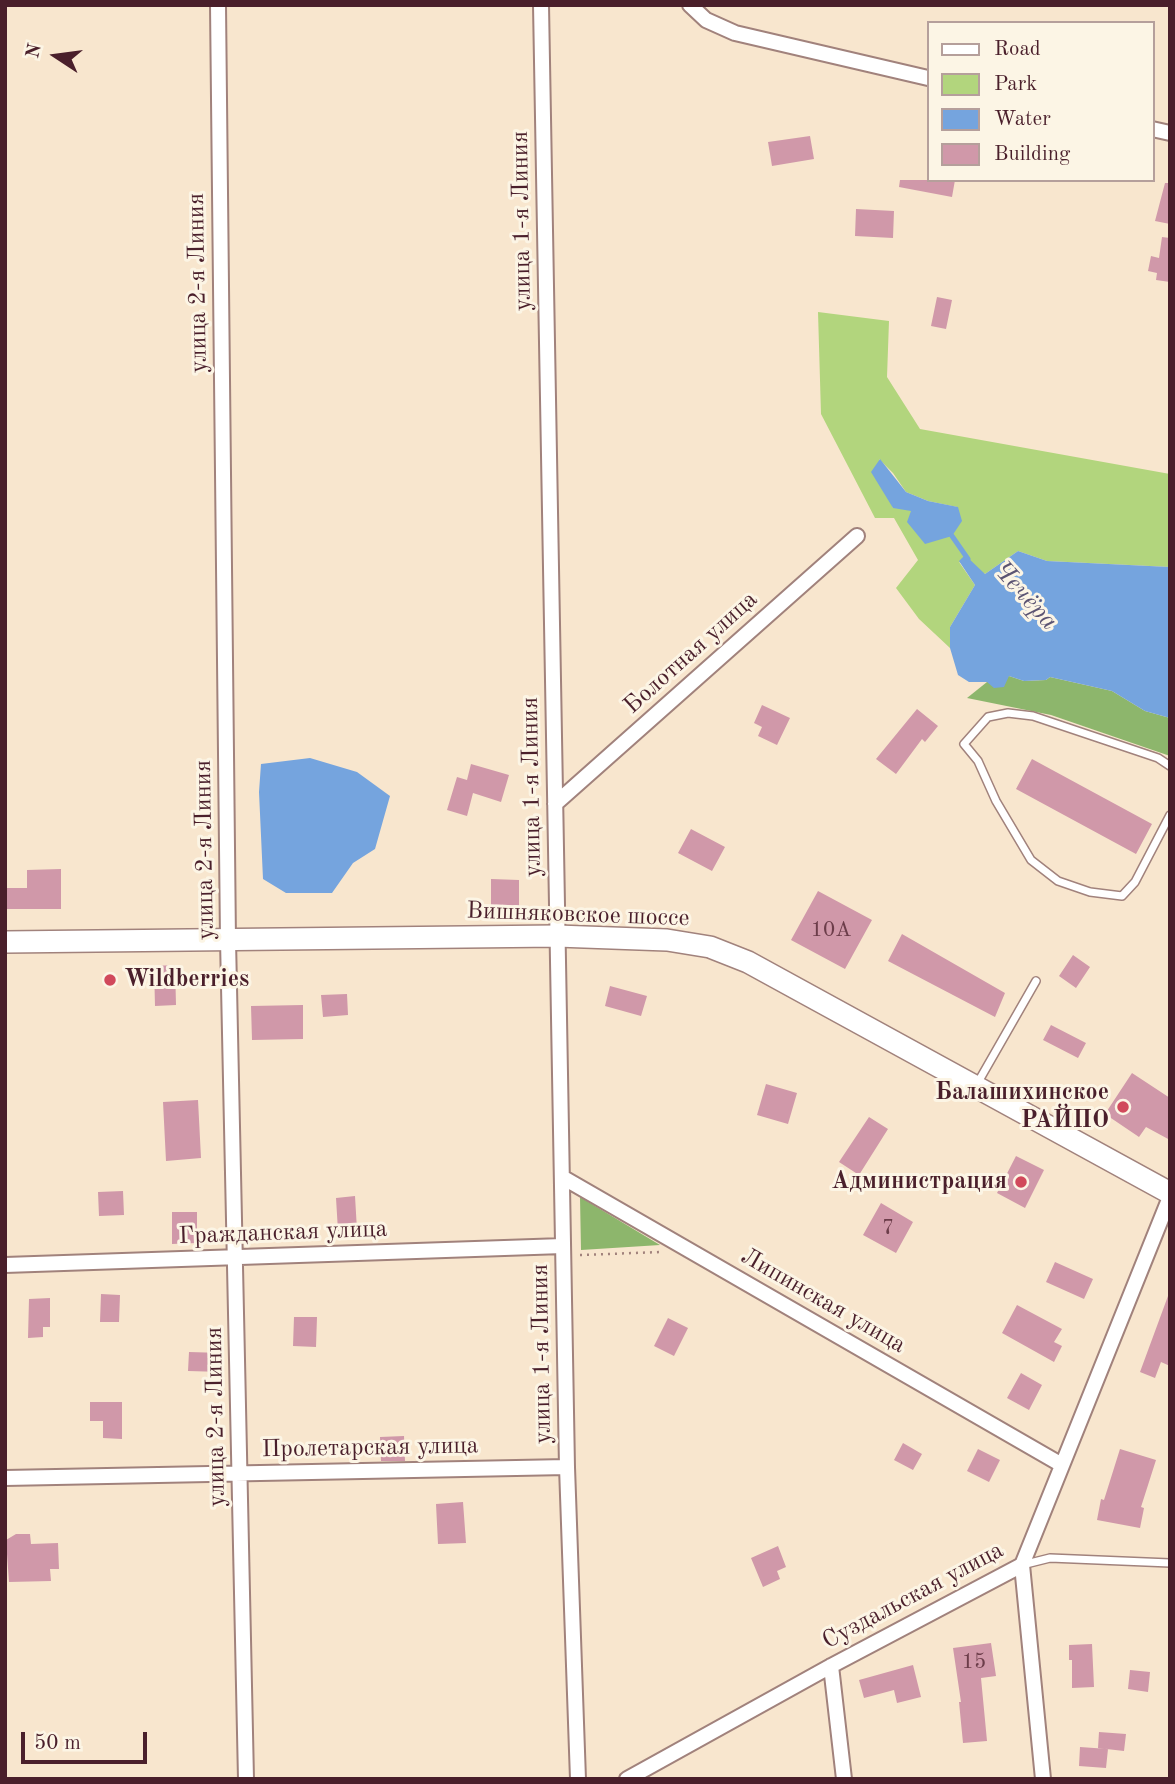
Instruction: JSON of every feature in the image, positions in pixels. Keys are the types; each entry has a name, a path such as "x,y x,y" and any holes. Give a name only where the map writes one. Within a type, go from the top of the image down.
{"street":[{"name":"улица 2-я Линия","path":"218,5 228,940 246,1779"},
{"name":"улица 1-я Линия","path":"541,5 567,1467 578,1779"},
{"path":"690,5 706,20 735,33 926,78"},
{"name":"Болотная улица","path":"555,804 857,536"},
{"name":"Вишняковское шоссе","path":"5,942 558,936 667,940 710,947 727,953 1170,1195"},
{"name":"Липинская улица","path":"562,1177 1062,1465"},
{"name":"Суздальская улица","path":"627,1779 831,1666 1022,1565 1170,1195"},
{"name":"Гражданская улица","path":"5,1265 235,1257 563,1251"},
{"name":"Пролетарская улица","path":"5,1478 567,1467"},
{"path":"1022,1565 1043,1779"},
{"path":"831,1666 844,1779"}],"lane":[{"path":"1170,766 1147,754 1033,716 1008,713 988,717 964,744 978,761 996,801 1031,860 1058,881 1069,885 1090,892 1122,896 1135,882 1170,816"},
{"path":"975,1087 1036,981"},
{"path":"1022,1565 1051,1558 1170,1563"}],"path":[{"path":"563,1251 690,1251"}],"green space":[{"path":"818,312 889,321 887,377 920,429 1170,474 1170,567 1047,561 1018,551 985,574 959,562 975,585 950,627 950,648 919,619 896,588 918,560 894,518 875,518 821,414","holes":["879,459 906,492 928,501 957,507 893,508"]},
{"path":"1009,676 1024,681 1046,680 1050,677 1112,691 1145,711 1170,718 1170,756 1051,715 967,698 987,682"},
{"path":"580,1197 660,1245 581,1250"}],"water":[{"path":"880,459 906,492 928,501 958,507 962,521 952,536 925,544 907,522 911,511 893,508 871,472"},
{"path":"1018,551 1047,561 1170,567 1170,718 1145,711 1112,691 1050,677 1046,680 1024,681 1009,676 1004,687 994,688 987,682 969,682 958,675 950,648 950,627 975,585 959,561 965,555 985,574"},
{"path":"310,758 357,772 390,796 375,849 353,863 332,893 286,893 263,879 259,792 261,764"}],"building":[{"path":"810,136 814,159 772,166 768,142"},
{"path":"900,180 955,182 952,197 899,187"},
{"path":"1165,183 1170,183 1170,224 1155,221"},
{"path":"856,209 894,211 893,238 855,236"},
{"path":"1162,237 1170,238 1170,282 1156,280 1157,273 1148,271 1151,256 1159,258"},
{"path":"937,297 952,300 946,329 931,326"},
{"path":"762,705 790,718 777,745 758,736 762,727 754,723"},
{"path":"917,709 938,726 925,742 922,739 896,774 876,759"},
{"path":"1032,759 1152,824 1136,854 1016,789"},
{"path":"471,764 509,775 501,802 473,793 467,816 447,810 457,777 467,780"},
{"path":"691,829 725,847 712,871 678,853"},
{"path":"61,869 61,909 6,909 5,888 27,888 27,870"},
{"path":"491,879 519,880 519,906 491,905"},
{"path":"818,891 872,920 845,969 791,940"},
{"path":"902,934 1005,993 995,1017 888,961"},
{"path":"1073,955 1090,967 1076,988 1059,976"},
{"path":"175,965 176,1005 155,1006 154,966"},
{"path":"610,986 647,996 641,1016 605,1006"},
{"path":"347,994 348,1015 323,1017 321,995"},
{"path":"303,1005 303,1039 252,1040 251,1006"},
{"path":"1051,1025 1086,1043 1078,1058 1043,1040"},
{"path":"1132,1073 1170,1098 1170,1140 1146,1127 1139,1137 1105,1114"},
{"path":"766,1084 797,1093 788,1124 757,1115"},
{"path":"198,1100 201,1158 166,1161 163,1102"},
{"path":"869,1117 888,1129 859,1175 839,1162"},
{"path":"1016,1156 1044,1170 1025,1208 997,1193"},
{"path":"123,1191 124,1215 99,1216 98,1192"},
{"path":"355,1196 357,1230 338,1231 336,1198"},
{"path":"881,1203 913,1222 896,1253 863,1235"},
{"path":"172,1212 197,1212 197,1243 172,1244"},
{"path":"1055,1262 1093,1279 1084,1299 1046,1282"},
{"path":"101,1294 120,1295 119,1322 100,1322"},
{"path":"1168,1296 1170,1366 1161,1362 1155,1378 1140,1372"},
{"path":"50,1298 50,1327 43,1327 43,1337 28,1338 29,1299"},
{"path":"1017,1305 1062,1329 1054,1342 1062,1346 1054,1362 1002,1333"},
{"path":"294,1317 317,1317 316,1347 293,1346"},
{"path":"668,1318 688,1328 674,1356 654,1346"},
{"path":"189,1352 223,1353 223,1372 188,1371"},
{"path":"1021,1373 1042,1385 1029,1410 1007,1398"},
{"path":"90,1402 122,1402 122,1439 103,1438 103,1421 90,1421"},
{"path":"404,1436 405,1461 381,1461 380,1437"},
{"path":"903,1443 922,1454 913,1470 894,1460"},
{"path":"978,1449 1000,1460 989,1482 967,1471"},
{"path":"1120,1449 1156,1460 1141,1507 1144,1508 1140,1528 1097,1520 1101,1499 1104,1500"},
{"path":"463,1502 466,1543 438,1544 436,1504"},
{"path":"16,1534 30,1534 31,1544 58,1543 59,1569 50,1569 51,1581 9,1582 6,1540"},
{"path":"778,1546 786,1567 777,1571 780,1579 763,1587 751,1558"},
{"path":"991,1643 996,1676 981,1678 987,1741 963,1743 961,1702 953,1648"},
{"path":"1092,1644 1094,1687 1072,1688 1069,1645"},
{"path":"913,1665 921,1697 897,1703 894,1690 864,1698 859,1680"},
{"path":"1130,1670 1150,1672 1148,1692 1128,1689"},
{"path":"1099,1732 1126,1734 1124,1751 1098,1748"},
{"path":"1080,1747 1108,1749 1106,1768 1079,1766"}],"waterway":[{"name":"Чечёра","path":"952,536 968,559"}],"place":[{"name":"Wildberries","path":"110,980"},
{"name":"Балашихинское РАЙПО","path":"1123,1107"},
{"name":"Администрация","path":"1021,1182"}]}
